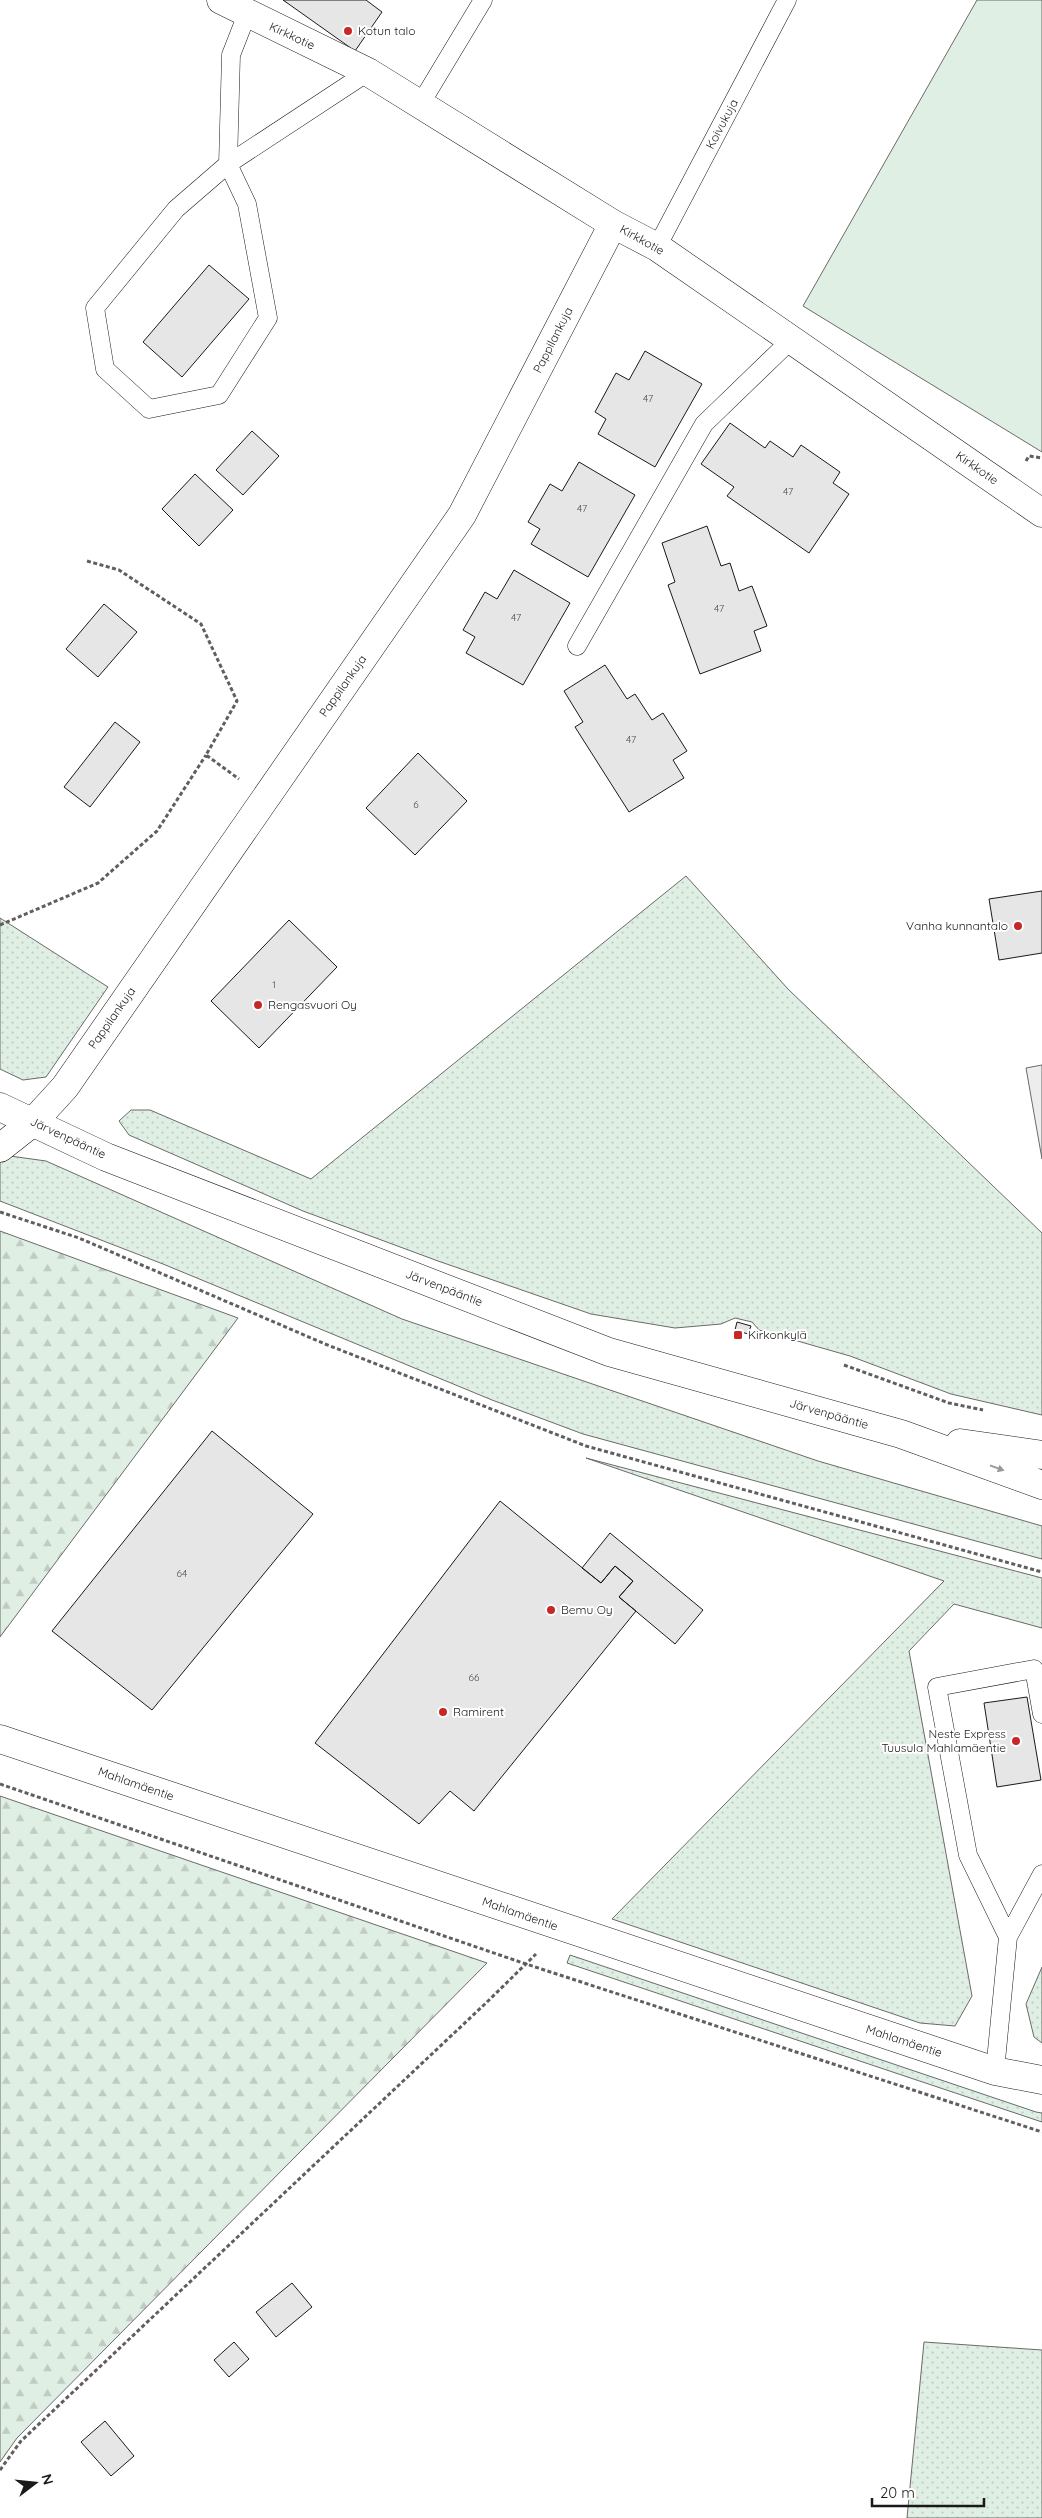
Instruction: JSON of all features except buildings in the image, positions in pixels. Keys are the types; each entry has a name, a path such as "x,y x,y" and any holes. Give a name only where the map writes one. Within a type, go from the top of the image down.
{"street":[{"name":"Kirkkotie","path":"222,0 368,72 421,103 613,224 657,247 1042,513"},
{"name":"Pappilankuja","path":"0,1148 33,1122 65,1087 462,515 613,224"},
{"name":"Järvenpääntie","path":"0,1107 106,1156 609,1352 901,1434 1042,1484"},
{"name":"Järvenpääntie","path":"901,1434 1042,1455"},
{"name":"Mahlamäentie","path":"0,1739 560,1928 995,2071 1042,2080"}],"lane":[{"path":"421,103 483,0"},
{"name":"Koivukuja","path":"657,247 787,0"},
{"path":"247,14 231,55 228,164 247,204 268,318 219,395 149,409 106,369 95,308 176,209 228,164 368,72"},
{"path":"577,646 704,424 791,340"},
{"path":"1008,1937 968,1855 937,1687 1034,1669 1042,1714"},
{"path":"995,2071 1008,1937 1042,1874"}],"path":[{"path":"0,925 98,883 157,830 206,755 237,701 201,624 119,570 87,561"},
{"path":"206,755 265,798"},
{"path":"0,1212 79,1238 325,1344 586,1446 1042,1572"},
{"path":"844,1365 949,1403 986,1410"},
{"path":"0,1784 526,1964 1042,2132"},
{"path":"0,2470 21,2440 526,1964 560,1928"}],"green space":[{"path":"977,0 1042,0 1042,452 803,306"},
{"path":"686,876 788,989 1042,1233 1042,1415 951,1394 850,1356 759,1330 752,1322 735,1318 721,1324 675,1328 591,1314 438,1261 303,1211 129,1135 119,1121 131,1110 150,1110 311,1179"},
{"path":"0,918 108,987 46,1077 23,1080 0,1069"},
{"path":"10,1156 46,1161 402,1319 818,1461 1042,1526 1042,1559 583,1434 492,1400 163,1264 0,1201 0,1161"},
{"path":"0,1231 238,1318 0,1637"},
{"path":"586,1458 1042,1578 1042,1628 954,1604 909,1651 972,1996 955,2026 920,2023 612,1919 944,1581"},
{"path":"0,1796 487,1963 17,2438 0,2462"},
{"path":"570,1955 1042,2113 1042,2122 567,1963"},
{"path":"1042,1967 1042,2043 1034,2037 1026,2004"},
{"path":"924,2342 1042,2350 1042,2518 907,2518"}],"shaded area":[{"path":"1042,1065 1042,1159 1026,1068"}],"place":[{"name":"Kotun talo","path":"348,31"},
{"name":"Vanha kunnantalo","path":"1018,926"},
{"name":"Rengasvuori Oy","path":"258,1005"},
{"name":"Kirkonkylä","path":"738,1335"},
{"name":"Bemu Oy","path":"551,1610"},
{"name":"Ramirent","path":"443,1712"},
{"name":"Neste Express Tuusula Mahlamäentie","path":"1016,1741"}]}
